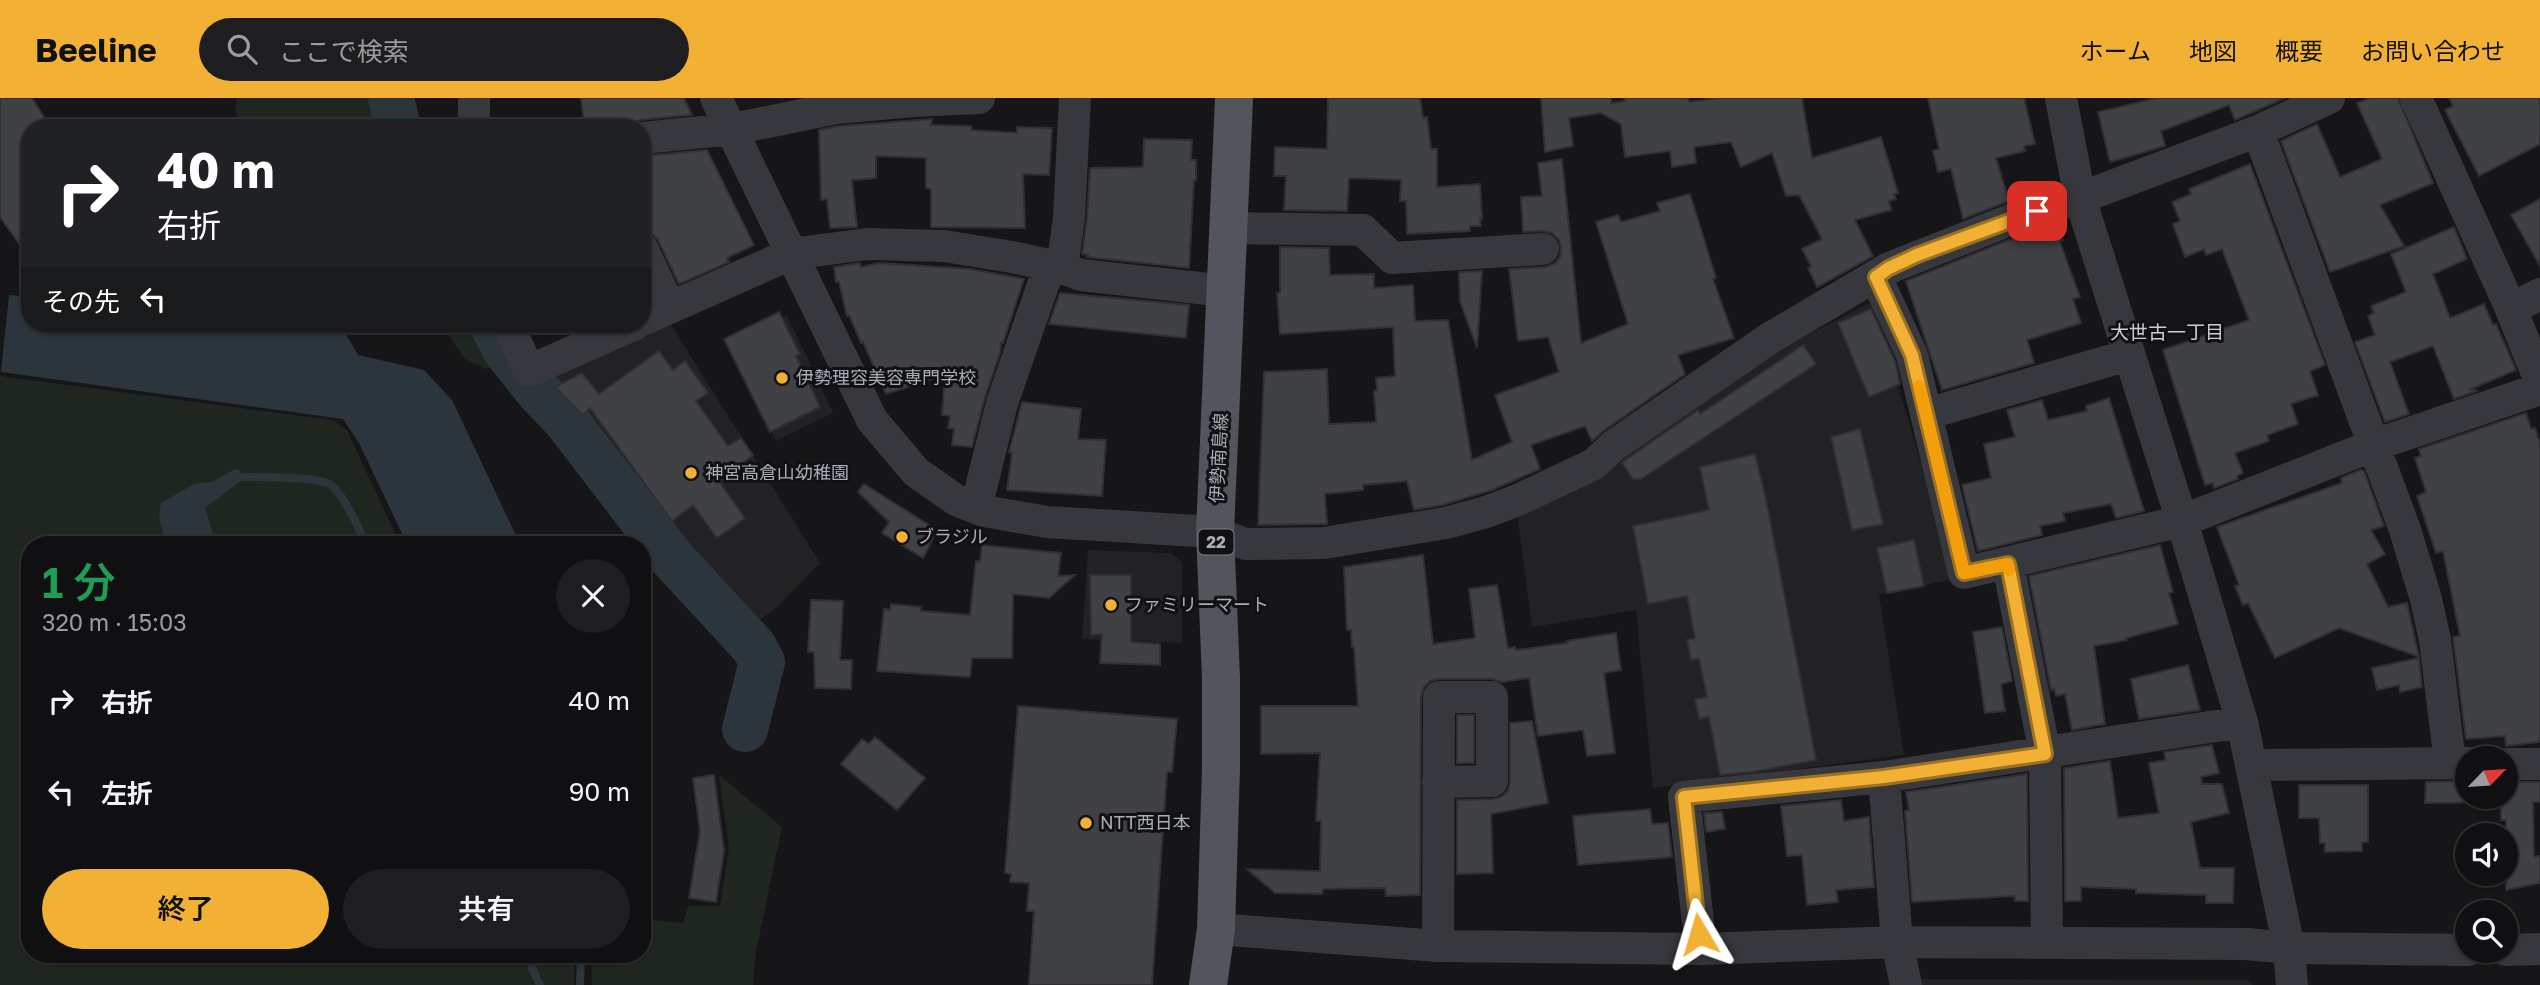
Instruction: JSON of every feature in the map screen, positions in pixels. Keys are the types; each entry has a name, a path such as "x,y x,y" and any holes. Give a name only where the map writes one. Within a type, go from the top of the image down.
{"main road":[{"name":"伊勢南島線","path":"1208,985 1216,929 1221,678 1215,532 1234,98"}],"street":[{"path":"474,98 474,119"},
{"path":"716,98 872,419 916,472 956,500 1013,517 1047,522 1215,532 1245,544 1324,543 1446,523 1518,500 1594,464 1613,446 1770,338 1889,268 2015,218 2080,198 2258,131 2329,98"},
{"path":"651,137 733,129 836,108 913,99 979,98"},
{"path":"976,508 1002,403 1056,267 1069,218 1075,98"},
{"path":"2061,98 2080,198 2242,722 2289,948 2292,985"},
{"path":"2416,98 2511,309 2540,381"},
{"path":"2258,131 2405,530 2426,599 2456,746"},
{"path":"1228,228 1363,230 1392,258 1543,249"},
{"path":"651,290 656,314 791,254 867,244 944,246 1056,267 1081,275 1226,290"},
{"path":"1876,277 1912,355 1964,573 2182,521 2374,445 2540,388"},
{"path":"2511,309 2540,295"},
{"path":"512,333 529,371 615,333"},
{"path":"1926,414 2129,355"},
{"path":"2008,564 2045,754 2047,943"},
{"path":"1701,949 1684,797 1884,777 2242,722"},
{"path":"2252,765 2455,763"},
{"path":"2518,764 2540,764"},
{"path":"1884,777 1897,942 1906,985"},
{"path":"1438,782 1438,946"},
{"path":"1216,929 1438,946 1701,949 1897,942 2247,944 2289,948 2455,950"},
{"path":"2518,950 2540,949"}],"shaded area":[{"path":"237,98 383,98 387,119 238,119 235,109"},
{"path":"9,295 21,296 21,333 345,333 358,355 424,370 452,400 516,536 403,536 359,443 343,419 1,372"},
{"path":"1873,301 1955,579 1879,594 1904,755 1653,788 1636,610 1532,627 1517,512 1782,348"},
{"name":"伊勢理容美容専門学校","path":"787,315 833,413 776,441 730,343"},
{"name":"神宮高倉山幼稚園","path":"670,323 820,563 776,608 748,629 542,383"},
{"path":"447,333 487,333 497,354 496,366 485,369 465,359"},
{"path":"0,376 332,420 347,430 396,536 21,536 21,963 574,963 574,985 0,985"},
{"path":"235,469 239,470 242,480 205,508 214,536 164,536 159,518 161,503 194,484 212,482"},
{"path":"1088,550 1171,553 1182,562 1182,643 1082,639"},
{"path":"719,775 782,827 756,951 753,985 592,985 591,963 651,963 651,920 683,923 688,906 720,906 729,847"},
{"path":"1915,979 2247,980 2253,985 1915,985"}],"building":[{"path":"0,98 32,98 45,119 21,119 21,246 0,217"},
{"path":"581,98 684,98 692,115 650,119 584,119"},
{"path":"1328,98 1420,98 1423,118 1427,117 1431,149 1437,149 1437,187 1480,184 1481,226 1470,226 1470,231 1407,234 1406,201 1400,201 1401,180 1349,178 1347,211 1284,210 1286,176 1274,176 1275,147 1327,149"},
{"path":"1541,98 1611,98 1611,103 1625,101 1624,98 1688,98 1689,102 1718,98 1802,98 1812,158 1881,137 1898,193 1894,194 1896,199 1889,201 1891,210 1855,220 1873,256 1817,287 1808,268 1811,266 1802,249 1822,239 1799,195 1786,196 1772,153 1741,167 1731,142 1694,147 1696,163 1672,167 1670,151 1625,157 1621,124 1601,113 1569,118 1573,146 1545,152"},
{"path":"1928,98 2024,98 2035,144 2024,146 2025,151 1996,158 2009,201 1963,219 1951,169 1938,172 1933,151 1939,149"},
{"path":"2157,98 2285,98 2235,120 2229,105 2161,131 2165,146 2110,162 2098,112"},
{"path":"2370,98 2398,98 2433,183 2380,205 2404,246 2330,272 2281,141 2317,124 2340,177 2382,159 2357,103"},
{"path":"2449,98 2540,98 2540,144 2479,176 2445,110 2453,106"},
{"path":"932,119 931,125 971,126 971,130 1017,133 1017,127 1052,128 1049,175 1023,174 1025,228 931,227 931,189 926,188 926,158 876,156 876,178 852,180 857,227 830,228 827,199 821,200 819,130"},
{"path":"1144,139 1192,140 1191,160 1196,160 1196,180 1189,268 1087,257 1088,255 1082,254 1090,168 1143,167"},
{"path":"707,150 754,245 727,258 729,262 679,284 658,240 651,233 651,155"},
{"path":"1562,159 1581,343 1628,324 1596,222 1618,215 1621,222 1660,211 1657,203 1690,194 1716,278 1713,279 1734,338 1678,355 1685,374 1592,441 1585,426 1531,445 1540,469 1492,490 1442,505 1414,510 1407,481 1363,485 1363,490 1325,494 1327,524 1258,525 1264,372 1327,369 1329,424 1376,422 1376,378 1395,376 1393,327 1280,334 1277,293 1280,293 1280,247 1329,248 1330,275 1374,274 1374,288 1413,285 1415,321 1448,320 1472,460 1512,442 1495,395 1559,372 1548,337 1518,341 1509,269 1545,267 1554,264 1560,257 1559,240 1552,233 1523,232 1521,197 1542,196 1538,163"},
{"path":"2250,164 2325,365 2310,371 2318,395 2291,404 2298,424 2267,435 2269,441 2235,453 2243,473 2237,476 2238,479 2214,488 2213,483 2205,485 2163,350 2249,320 2222,249 2206,255 2204,249 2185,257 2173,224 2180,221 2172,202 2191,194 2189,189"},
{"path":"2540,199 2540,266 2511,215"},
{"path":"2058,224 2063,240 2060,242 2080,297 2073,299 2081,323 2027,340 2034,363 1942,390 1906,281 2021,235"},
{"path":"2454,227 2467,259 2433,274 2450,318 2484,304 2516,370 2471,389 2477,391 2454,399 2433,346 2390,362 2409,414 2385,422 2355,342 2375,335 2368,316 2374,313 2371,306 2406,292 2391,254"},
{"path":"860,263 861,267 879,263 970,269 1024,279 1001,343 972,447 952,445 954,429 948,428 950,416 942,415 945,375 886,394 863,342 861,343 849,315 847,316 839,282 836,282 834,267"},
{"path":"1482,271 1477,348 1460,301 1459,272"},
{"path":"1060,293 1189,305 1186,338 1049,324"},
{"path":"1871,309 1895,361 1900,384 1869,397 1838,323"},
{"name":"伊勢理容美容専門学校","path":"779,312 800,354 796,356 820,407 770,432 724,339"},
{"path":"1803,345 1816,364 1641,479 1633,479 1622,463 1625,460 1698,410 1700,414"},
{"path":"659,351 673,370 685,361 708,393 696,401 728,446 741,438 753,455 719,481 745,518 717,538 693,505 672,521 590,408 583,415 555,387 582,373 599,394"},
{"path":"2109,398 2144,511 2116,518 2111,504 2063,513 2065,521 2040,526 2042,535 1978,551 1962,485 1991,478 1984,444 2015,437 2007,410 2042,400 2048,420 2087,411 2086,406"},
{"path":"1022,402 1081,409 1078,439 1106,440 1102,496 1007,490 1012,453 1009,452"},
{"path":"2526,413 2531,429 2535,428 2540,443 2540,742 2506,746 2505,736 2466,739 2453,637 2460,636 2443,551 2436,553 2417,496 2426,492 2415,458 2421,456 2419,449"},
{"path":"1860,429 1883,524 1852,530 1831,437"},
{"path":"1755,454 1816,760 1720,775 1709,717 1699,719 1695,699 1707,697 1699,658 1691,660 1687,640 1695,638 1687,596 1648,604 1633,526 1709,510 1700,467"},
{"path":"2360,470 2364,471 2384,526 2371,530 2385,554 2367,564 2388,607 2407,603 2419,657 2339,628 2275,658 2248,603 2243,605 2235,586 2239,585 2217,527 2342,483 2341,478"},
{"path":"864,484 937,530 923,558 882,533 889,522 858,492"},
{"path":"1914,540 1924,586 1887,593 1877,548"},
{"path":"982,545 1061,553 1058,576 1075,575 1049,598 1013,594 1012,658 972,658 970,677 877,671 884,609 890,610 891,604 921,607 921,611 970,615 976,561 980,562"},
{"path":"2160,545 2173,592 2169,593 2178,624 2126,638 2127,640 2094,646 2105,724 2072,730 2065,694 2056,696 2054,689 2051,690 2029,576"},
{"path":"1423,555 1433,644 1475,638 1469,589 1497,585 1508,648 1515,647 1516,650 1568,643 1567,641 1616,633 1621,670 1604,673 1615,753 1587,756 1583,730 1538,736 1529,678 1502,682 1492,679 1430,681 1424,687 1421,697 1420,895 1386,896 1385,888 1323,889 1322,894 1275,893 1247,869 1320,871 1321,821 1316,821 1320,753 1261,754 1261,706 1358,706 1354,647 1351,630 1347,630 1344,567"},
{"name":"ファミリーマート","path":"1090,575 1131,575 1131,642 1160,644 1160,665 1100,663 1102,634 1091,635"},
{"path":"811,600 843,601 840,660 852,660 851,689 815,688 814,652 808,652"},
{"path":"2002,627 2012,681 2001,684 2005,711 1985,713 1973,632"},
{"path":"2419,658 2422,687 2400,692 2399,685 2377,690 2372,668"},
{"path":"2188,665 2200,710 2139,719 2131,679"},
{"name":"NTT西日本","path":"1018,706 1177,719 1172,772 1167,772 1152,985 1029,985 1034,911 1027,911 1029,883 1010,882 1011,874 1005,873"},
{"path":"1457,715 1474,715 1474,763 1457,763"},
{"path":"1532,721 1548,803 1491,814 1493,873 1457,874 1457,800 1493,799 1508,791 1510,723"},
{"path":"875,737 925,778 897,810 841,764 862,739 869,744"},
{"path":"2212,745 2219,773 2201,777 2202,784 2222,784 2229,813 2191,822 2200,868 2234,868 2233,903 2206,903 2206,895 2136,893 2136,889 2081,887 2081,901 2065,901 2064,768 2110,761 2118,818 2159,813 2149,763 2166,760 2164,752"},
{"path":"2027,774 2028,901 2015,901 2015,896 1912,902 1906,792"},
{"path":"714,775 724,851 716,902 689,898 700,831 693,778"},
{"path":"2455,781 2455,803 2425,803 2426,782"},
{"path":"2518,782 2540,782 2540,802 2533,802 2534,857 2540,856 2540,883 2506,890 2506,886 2518,886 2518,823 2501,820 2501,809 2518,809"},
{"path":"2299,785 2368,785 2368,842 2362,842 2362,851 2325,852 2325,843 2320,843 2319,818 2299,818"},
{"path":"1841,800 1844,821 1869,817 1874,887 1836,890 1838,902 1807,905 1802,855 1787,856 1781,806"},
{"path":"1650,809 1652,824 1668,823 1672,857 1578,865 1573,816"},
{"path":"1722,812 1725,829 1706,832 1704,813"}],"waterway":[{"path":"391,98 396,119"},
{"path":"497,333 506,351 565,419 671,557 754,647 762,662 745,729"},
{"path":"242,477 300,478 329,484 345,502 362,536"},
{"path":"533,963 532,968 540,985"},
{"path":"580,985 581,963"}],"slow traffic":[{"path":"1919,386 1964,573 2008,564 2009,570"}],"place":[{"name":"伊勢理容美容専門学校","path":"782,378"},
{"name":"神宮高倉山幼稚園","path":"691,473"},
{"name":"ブラジル","path":"902,537"},
{"name":"ファミリーマート","path":"1111,605"},
{"name":"NTT西日本","path":"1086,823"}],"district":[{"name":"大世古一丁目","path":"2167,332"}],"route":[{"path":"1699,934 1684,797 1884,777 2045,754 2008,564 1964,573 1912,355 1876,277 1917,255 2037,211"}]}
